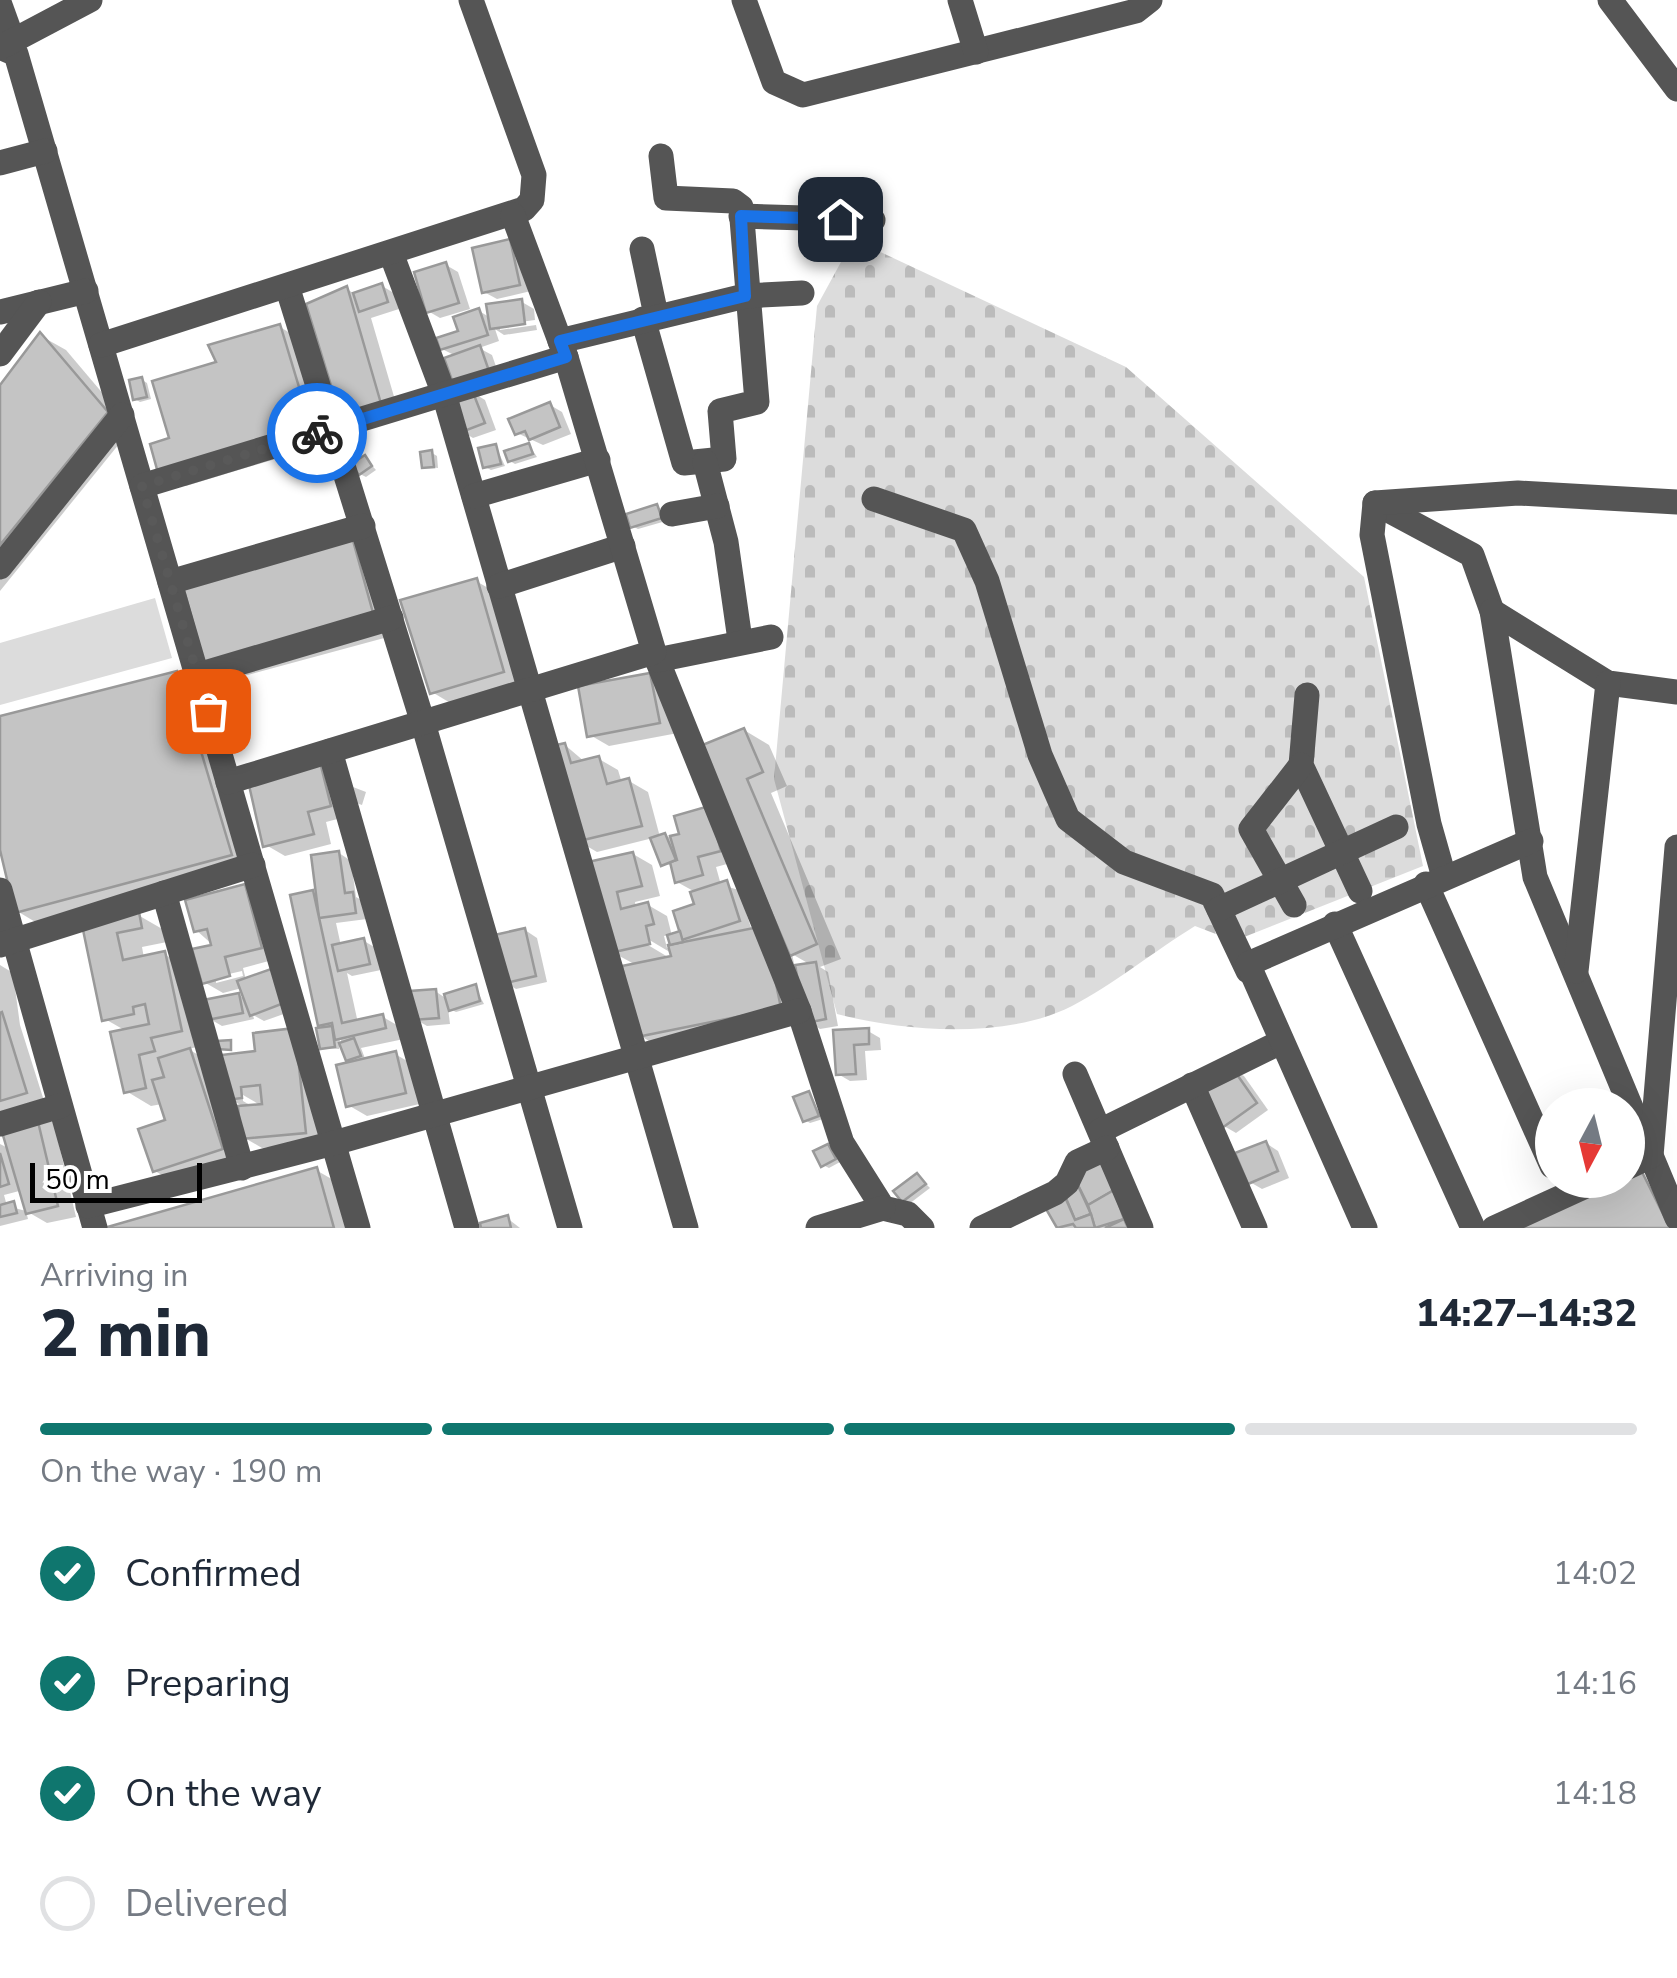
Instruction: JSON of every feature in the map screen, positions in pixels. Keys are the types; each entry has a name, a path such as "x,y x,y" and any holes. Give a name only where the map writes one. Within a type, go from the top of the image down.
{"street":[{"path":"5,45 90,0"},
{"path":"101,345 513,215 532,200 534,175 471,0"},
{"path":"744,0 774,82 803,95 1136,11 1150,0"},
{"path":"960,0 976,52"},
{"path":"1610,0 1677,89"},
{"path":"0,5 5,45 16,54 45,151 358,1228"},
{"path":"0,163 45,151"},
{"path":"642,250 649,317 684,463 724,459 720,411 757,402 741,216 737,202 666,198 661,156"},
{"path":"513,215 563,349 656,656 799,1010 842,1143 884,1208"},
{"path":"741,216 873,220"},
{"path":"391,254 444,394 686,1228"},
{"path":"287,286 423,722 570,1228"},
{"path":"0,312 86,291"},
{"path":"142,486 444,394 649,317 745,296 802,293"},
{"path":"0,354 39,302"},
{"path":"0,567 122,415"},
{"path":"474,496 598,460"},
{"path":"705,462 740,640"},
{"path":"1375,503 1518,493 1677,502"},
{"path":"874,499 964,530 987,581 1040,755 1068,819 1124,862 1212,895 1365,1228"},
{"path":"1375,503 1472,554 1492,611 1535,877 1576,975 1614,1088"},
{"path":"1375,503 1372,535 1429,824 1435,880 1535,1124"},
{"path":"672,514 716,506"},
{"path":"170,582 363,526"},
{"path":"499,586 623,546"},
{"path":"1492,611 1608,683 1677,692"},
{"path":"198,675 391,618"},
{"path":"228,782 529,690 656,656 771,637"},
{"path":"1576,975 1608,683"},
{"path":"1307,694 1301,764 1360,891"},
{"path":"330,751 467,1228"},
{"path":"1294,905 1251,828 1301,764"},
{"path":"1219,909 1396,826"},
{"path":"1248,971 1254,958 1531,841"},
{"path":"1645,1112 1677,847"},
{"path":"7,942 253,865"},
{"path":"0,890 7,942 91,1217 242,1168 799,1010"},
{"path":"164,893 242,1168"},
{"path":"1335,924 1473,1228"},
{"path":"982,1228 1062,1188 1077,1162 1103,1139 1192,1086 1281,1042"},
{"path":"1075,1074 1141,1228"},
{"path":"1192,1086 1255,1228"},
{"path":"0,1124 60,1106"},
{"path":"1645,1171 1677,1218"},
{"path":"1494,1228 1545,1198"},
{"path":"818,1228 884,1208 908,1214 922,1228"}],"green space":[{"path":"874,249 1126,367 1364,577 1423,866 1234,941 1195,926 1087,998 1046,1017 1018,1024 956,1029 893,1025 837,1014 774,779 817,306 841,262"},
{"path":"155,598 172,658 0,705 0,643"}],"building":[{"path":"510,239 520,285 482,293 472,248"},
{"path":"446,262 459,303 426,313 414,272"},
{"path":"382,283 388,302 359,312 353,293"},
{"path":"347,286 382,407 341,418 306,304"},
{"path":"522,299 525,324 490,329 486,304"},
{"path":"479,308 488,335 440,350 436,338 458,331 453,317"},
{"path":"280,324 311,427 158,473 150,444 169,438 152,381 216,362 208,345"},
{"path":"40,332 108,412 0,545 0,385"},
{"path":"480,345 489,371 453,383 444,358"},
{"path":"142,377 147,397 133,400 129,380"},
{"path":"472,390 485,423 459,433 446,399"},
{"path":"550,402 560,427 529,440 525,431 515,435 508,419"},
{"path":"529,443 533,454 508,462 504,451"},
{"path":"496,444 501,464 483,468 478,448"},
{"path":"432,450 434,467 422,468 420,452"},
{"path":"365,455 372,466 359,475 351,464"},
{"path":"657,504 662,518 630,528 626,514"},
{"path":"352,537 375,620 205,666 182,583"},
{"path":"477,578 504,672 430,694 400,600"},
{"path":"177,671 232,855 15,913 0,850 0,716"},
{"path":"650,673 660,723 587,737 578,686"},
{"path":"744,728 763,772 747,779 817,944 790,956 700,746"},
{"path":"565,743 571,763 599,756 607,784 629,778 642,826 575,842 548,747"},
{"path":"318,754 331,806 308,812 314,834 263,847 246,772"},
{"path":"709,806 721,851 698,857 703,875 675,883 670,862 677,860 670,836 679,834 674,816"},
{"path":"665,833 676,860 661,866 650,838"},
{"path":"339,851 345,893 353,892 356,913 319,918 311,855"},
{"path":"633,852 642,886 617,892 621,909 648,902 654,924 646,926 650,944 610,953 588,862"},
{"path":"727,880 740,921 682,940 673,911 694,904 690,892"},
{"path":"245,884 262,948 225,957 230,976 202,984 192,949 211,945 207,929 194,932 185,900"},
{"path":"313,890 342,1023 383,1014 386,1028 335,1040 332,1023 318,1026 290,895"},
{"path":"139,912 142,928 117,933 123,960 165,951 182,1031 151,1038 155,1051 139,1055 146,1088 124,1093 110,1032 149,1024 145,1004 133,1007 134,1014 102,1021 82,925"},
{"path":"764,926 781,1008 637,1037 622,966 671,956 668,945"},
{"path":"525,928 536,976 502,984 490,936"},
{"path":"680,931 683,942 670,945 667,935"},
{"path":"364,938 370,964 338,971 332,945"},
{"path":"816,962 826,1019 806,1023 795,965"},
{"path":"271,969 284,1003 250,1016 237,981"},
{"path":"476,984 480,1001 449,1011 444,994"},
{"path":"436,989 439,1018 412,1020 410,991"},
{"path":"239,993 243,1013 207,1020 203,1000"},
{"path":"0,1013 27,1093 0,1101"},
{"path":"332,1026 335,1047 320,1049 316,1028"},
{"path":"295,1028 306,1133 241,1139 238,1106 262,1104 260,1085 241,1087 242,1098 226,1100 221,1055 255,1051 253,1033"},
{"path":"869,1028 869,1044 854,1045 856,1074 836,1075 833,1030"},
{"path":"354,1038 361,1056 346,1061 339,1043"},
{"path":"231,1040 231,1050 217,1049 217,1041"},
{"path":"190,1048 223,1149 153,1172 138,1129 165,1120 152,1080 164,1077 158,1058"},
{"path":"396,1051 406,1093 346,1107 336,1065"},
{"path":"1231,1066 1257,1103 1222,1128 1196,1091"},
{"path":"809,1091 819,1116 803,1122 793,1097"},
{"path":"35,1109 58,1206 26,1214 0,1125"},
{"path":"1266,1141 1278,1171 1248,1184 1235,1153"},
{"path":"828,1144 836,1159 821,1167 813,1151"},
{"path":"0,1153 9,1184 0,1187"},
{"path":"1098,1157 1114,1190 1088,1205 1075,1179"},
{"path":"317,1167 334,1228 104,1228"},
{"path":"917,1173 926,1184 902,1202 893,1191"},
{"path":"1645,1178 1670,1228 1508,1228 1574,1198 1645,1198"},
{"path":"1075,1179 1091,1214 1075,1220 1063,1191"},
{"path":"1114,1190 1124,1219 1095,1228 1088,1205"},
{"path":"1065,1197 1075,1220 1091,1214 1095,1228 1076,1228 1073,1224 1057,1228 1046,1209"},
{"path":"14,1201 17,1213 0,1217 0,1205"},
{"path":"508,1215 511,1228 481,1228 480,1223"},
{"path":"1124,1219 1128,1228 1105,1228"}],"way so far":[{"path":"208,711 142,486 317,433"}],"route":[{"path":"317,433 566,357 560,341 745,296 741,216 840,219"}]}
